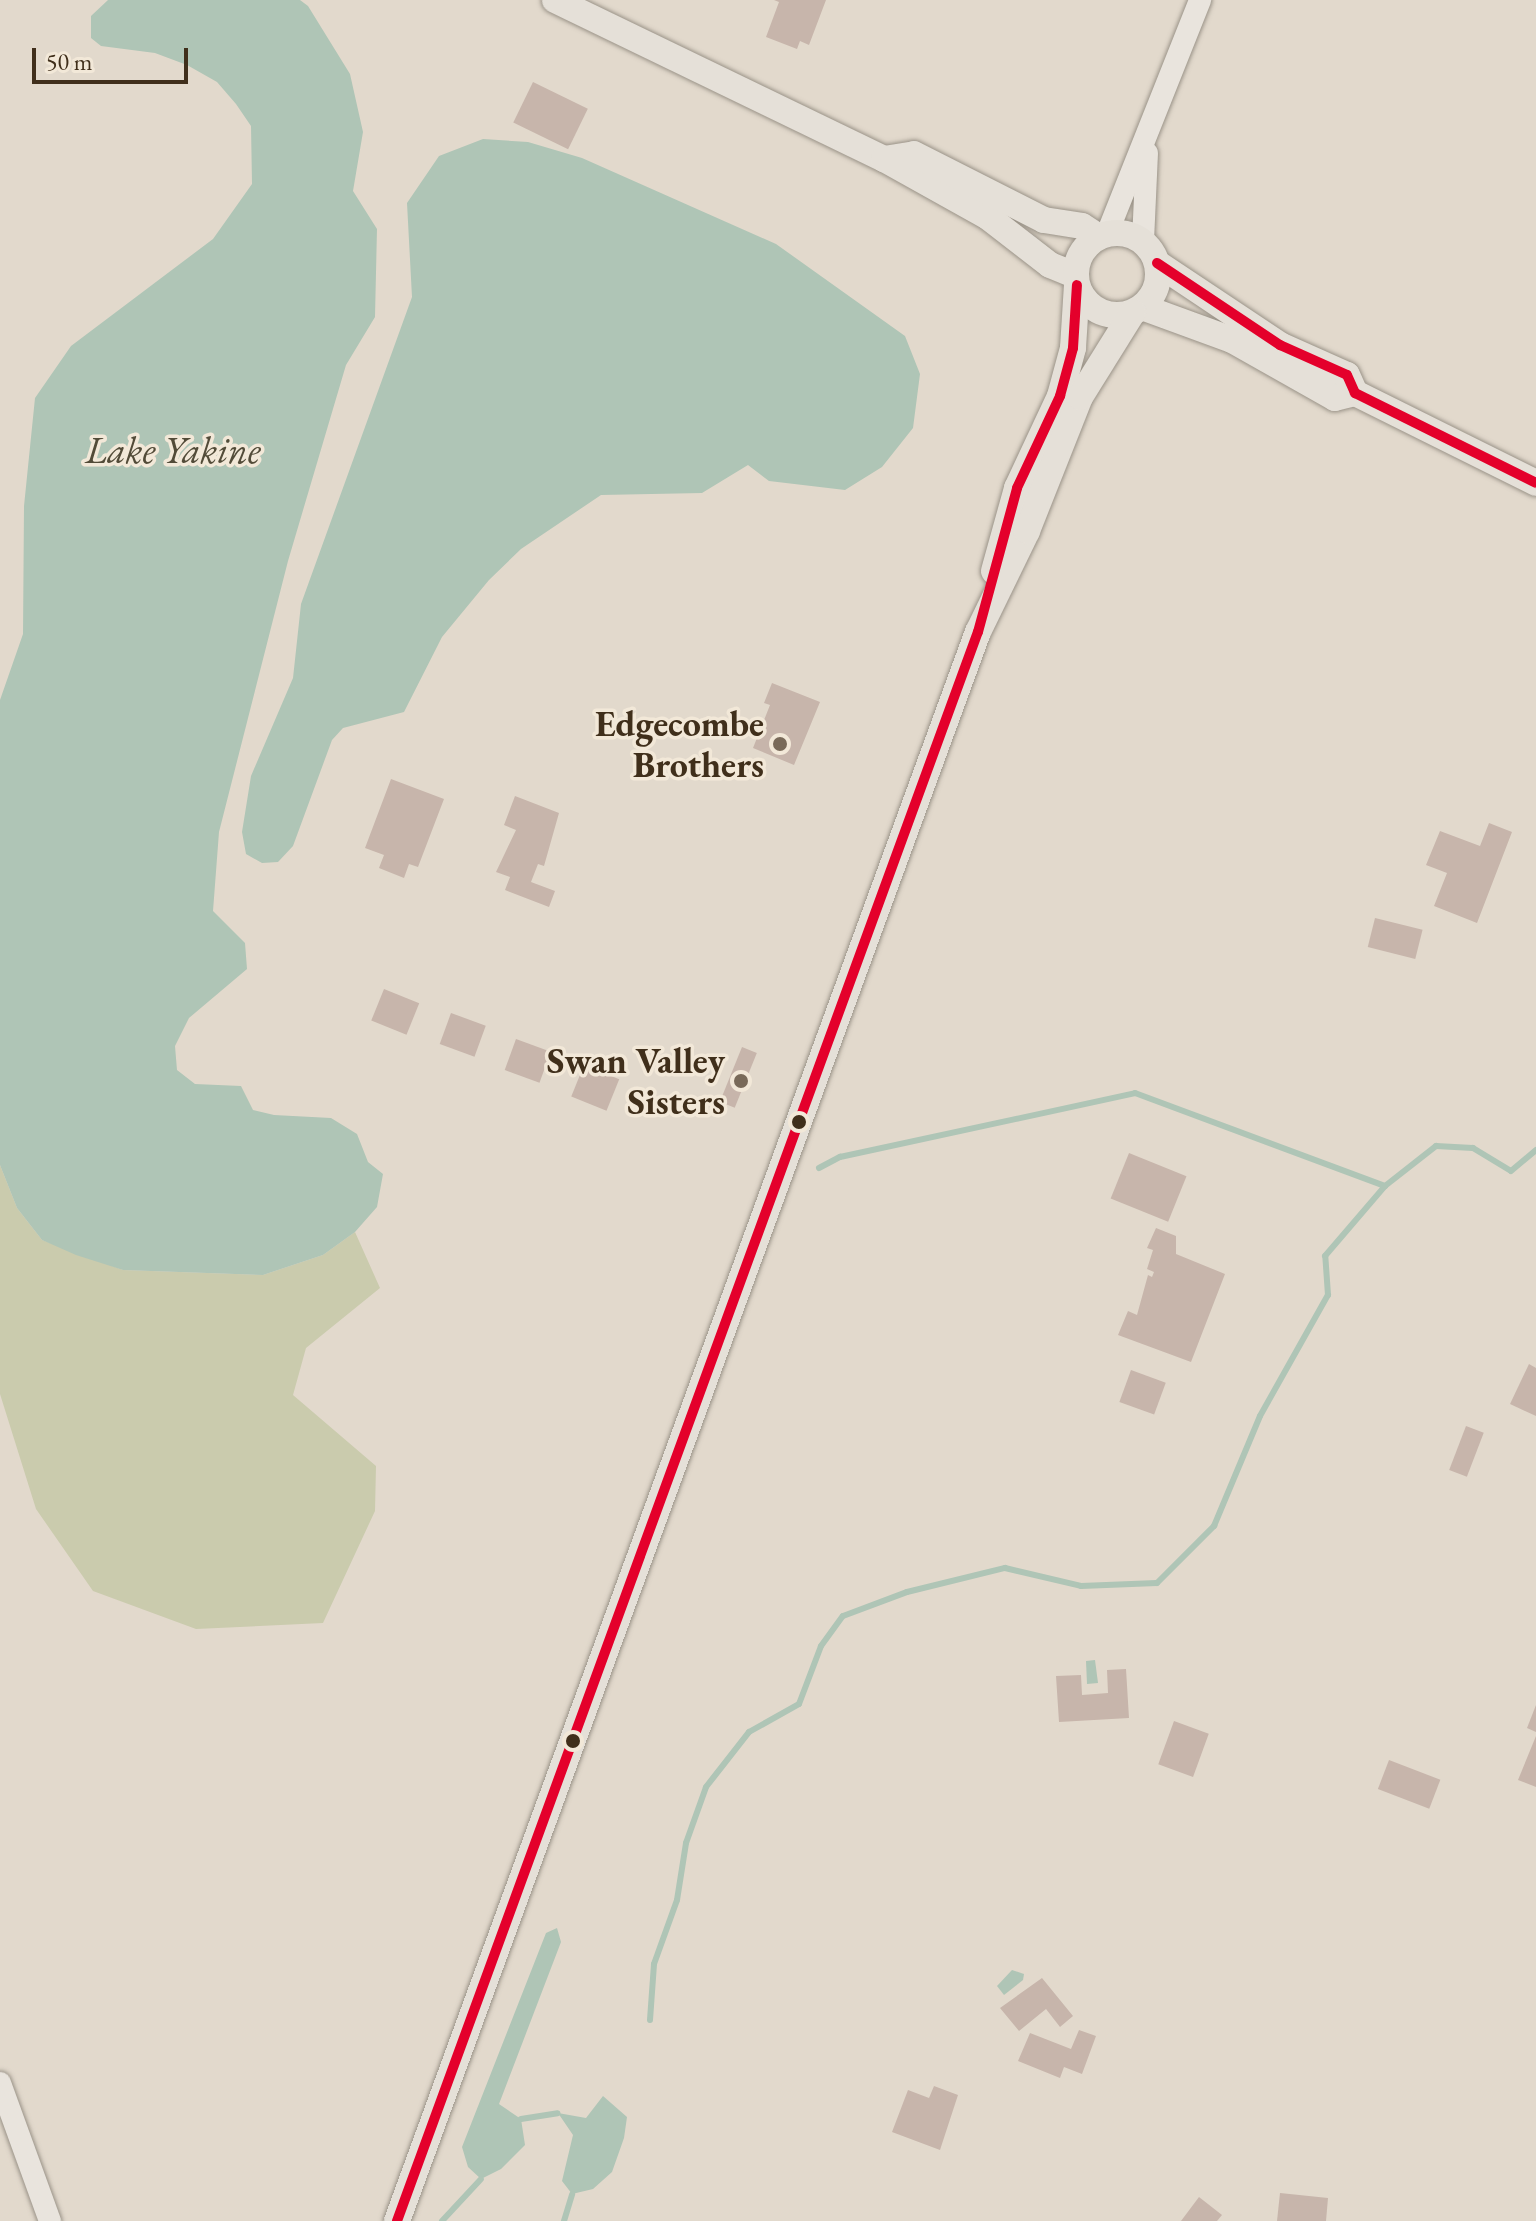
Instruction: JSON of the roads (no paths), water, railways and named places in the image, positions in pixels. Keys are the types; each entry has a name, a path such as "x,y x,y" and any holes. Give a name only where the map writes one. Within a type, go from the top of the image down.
{"main road":[{"path":"555,0 884,159 988,217 1050,265 1076,280 1093,308 1106,314 1138,310 1232,340 1335,398 1355,393"},
{"path":"884,159 914,154 1044,220 1082,226 1103,235 1132,235 1150,252 1280,345 1347,375 1355,393 1536,483"},
{"path":"397,2221 978,632 1017,488 1064,381 1073,348 1076,280 1082,253 1103,235"},
{"path":"978,632 1027,531 1080,397 1138,310 1157,288 1150,252"}],"street":[{"path":"1103,235 1148,136 1200,0"},
{"path":"1148,136 1150,252"},
{"path":"0,2083 50,2221"}],"water":[{"name":"Lake Yakine","path":"108,0 300,0 308,6 350,74 363,132 353,191 377,229 375,317 346,365 288,561 219,832 213,911 245,943 247,969 189,1018 175,1046 177,1070 195,1084 241,1086 253,1110 274,1115 331,1118 357,1134 368,1162 383,1174 377,1207 355,1232 323,1255 263,1275 123,1270 76,1255 42,1240 17,1208 0,1165 0,700 23,634 24,506 35,398 71,346 213,239 252,184 251,126 217,82 187,65 155,53 101,46 91,38 91,16"},
{"path":"483,139 528,142 582,158 776,244 905,336 920,374 913,428 882,467 845,490 769,481 748,465 702,493 601,495 521,549 489,580 442,637 404,712 343,728 332,740 293,846 278,862 262,863 246,854 242,832 251,776 293,678 301,604 412,297 407,203 439,156"},
{"path":"1095,1660 1098,1683 1087,1684 1086,1661"},
{"path":"557,1928 561,1942 499,2104 521,2119 525,2145 501,2169 481,2179 468,2167 462,2147 546,1933"},
{"path":"1012,1970 1024,1974 1023,1980 1004,1995 997,1986"},
{"path":"603,2096 627,2117 624,2138 612,2172 593,2189 572,2194 562,2181 573,2135 558,2113 586,2118"}],"waterway":[{"path":"819,1168 840,1157 1135,1093 1385,1186"},
{"path":"650,2020 654,1964 677,1900 686,1843 706,1787 749,1732 799,1704 821,1646 843,1616 907,1592 1005,1568 1081,1586 1157,1583 1214,1526 1260,1416 1328,1295 1325,1256 1385,1186 1436,1146 1473,1148 1511,1171 1536,1150"},
{"path":"521,2119 558,2113"},
{"path":"442,2221 481,2179"},
{"path":"564,2221 572,2194"}],"place":[{"name":"Edgecombe Brothers","path":"780,744"},
{"name":"Swan Valley Sisters","path":"741,1081"}]}
